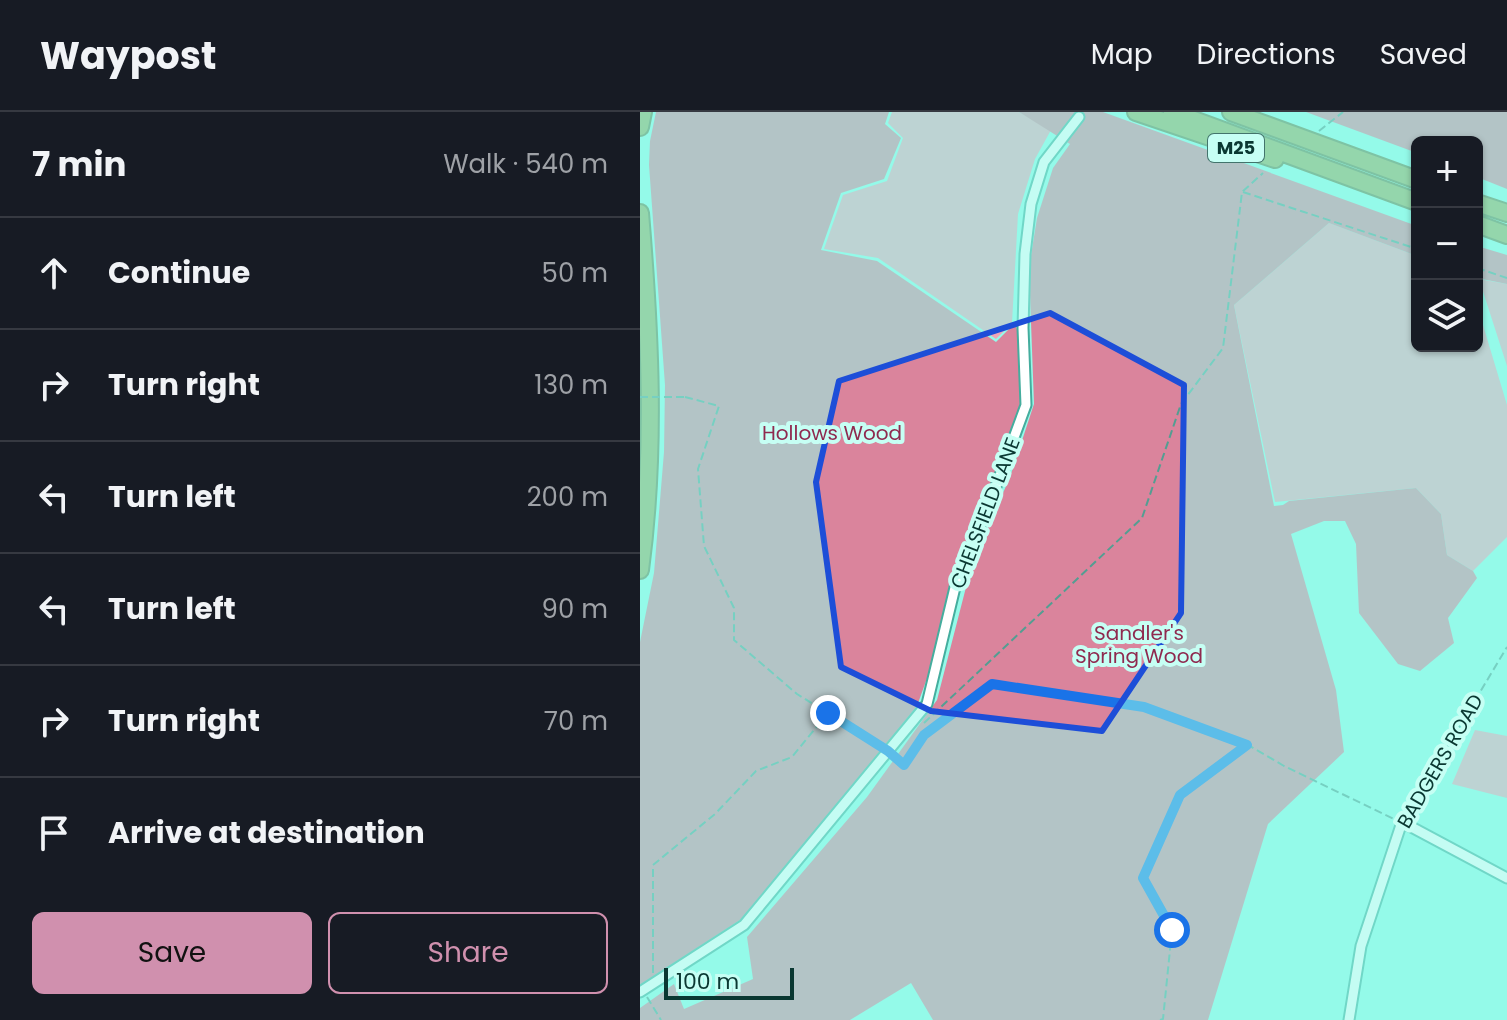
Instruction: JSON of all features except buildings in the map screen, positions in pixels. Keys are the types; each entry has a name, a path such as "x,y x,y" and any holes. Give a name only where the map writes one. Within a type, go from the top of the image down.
{"highway":[{"path":"640,127 643,112"},
{"name":"M25","path":"1136,112 1245,151 1339,173"},
{"name":"M25","path":"1172,112 1411,200"},
{"name":"M25","path":"1231,112 1411,178"},
{"name":"M25","path":"1242,112 1268,125"},
{"path":"1483,205 1507,213"},
{"path":"640,213 652,401 650,470 640,570"},
{"path":"1483,226 1507,235"}],"street":[{"name":"CHELSFIELD LANE","path":"642,991 744,925 927,704 957,579 988,508 1026,405 1023,328 1025,254 1031,204 1044,162 1079,117"},
{"path":"1402,822 1507,878"},
{"name":"BADGERS ROAD","path":"1349,1020 1361,946 1402,822"}],"path":[{"path":"1311,137 1343,112"},
{"path":"914,732 1142,518 1181,404 1223,348 1242,192 1263,173"},
{"path":"1242,192 1411,247"},
{"path":"1483,270 1507,278"},
{"path":"640,397 685,397 719,406 698,469 704,546 734,608 734,640 797,694 888,751 904,765 924,735 992,684 1144,707 1247,745 1402,822"},
{"name":"BADGERS ROAD","path":"1402,822 1445,745 1507,647"},
{"path":"653,983 653,865 715,814 756,771 792,757 828,713"},
{"path":"1160,1020 1163,1019 1172,930 1143,878 1180,795 1247,745"},
{"path":"642,991 661,1020"}],"highlighted area":[{"path":"1050,313 1184,385 1181,613 1102,731 931,711 841,667 816,482 839,381"}],"shaded area":[{"path":"892,112 1019,112 1051,130 1035,159 1018,214 1012,323 996,339 878,258 824,249 843,195 887,181 903,138 888,123"},
{"path":"1329,223 1411,254 1411,352 1483,352 1483,325 1507,405 1507,537 1473,571 1447,555 1441,514 1416,488 1275,502 1234,305"},
{"path":"1483,280 1507,284 1507,366 1483,291"},
{"path":"1475,730 1507,736 1507,798 1452,784"}],"green space":[{"name":"Hollows Wood","path":"656,112 889,112 885,124 901,138 884,179 841,193 821,250 877,261 996,342 1015,323 1019,336 1022,405 950,582 930,670 917,706 740,920 640,985 640,642 654,573 664,452 665,385 649,165"},
{"name":"Sandler's Spring Wood","path":"1019,112 1103,112 1411,224 1411,254 1329,223 1234,305 1274,506 1289,501 1416,488 1441,514 1447,555 1473,571 1477,578 1448,618 1454,643 1420,671 1398,664 1359,613 1356,544 1345,521 1324,521 1291,534 1336,690 1344,752 1268,824 1208,1020 933,1020 911,983 850,1020 640,1020 640,1008 674,984 684,1009 753,979 747,937 867,797 937,700 972,564 1010,477 1034,404 1029,268 1037,218 1053,168 1070,144"},
{"path":"1306,112 1507,112 1507,189 1483,179 1483,136 1411,136 1411,151"},
{"path":"1483,248 1507,255 1507,284 1483,279"}],"route":[{"path":"828,713 888,751 904,765 924,735 992,684 1144,707 1238,739 1247,745 1180,795 1143,878 1172,930"}]}
